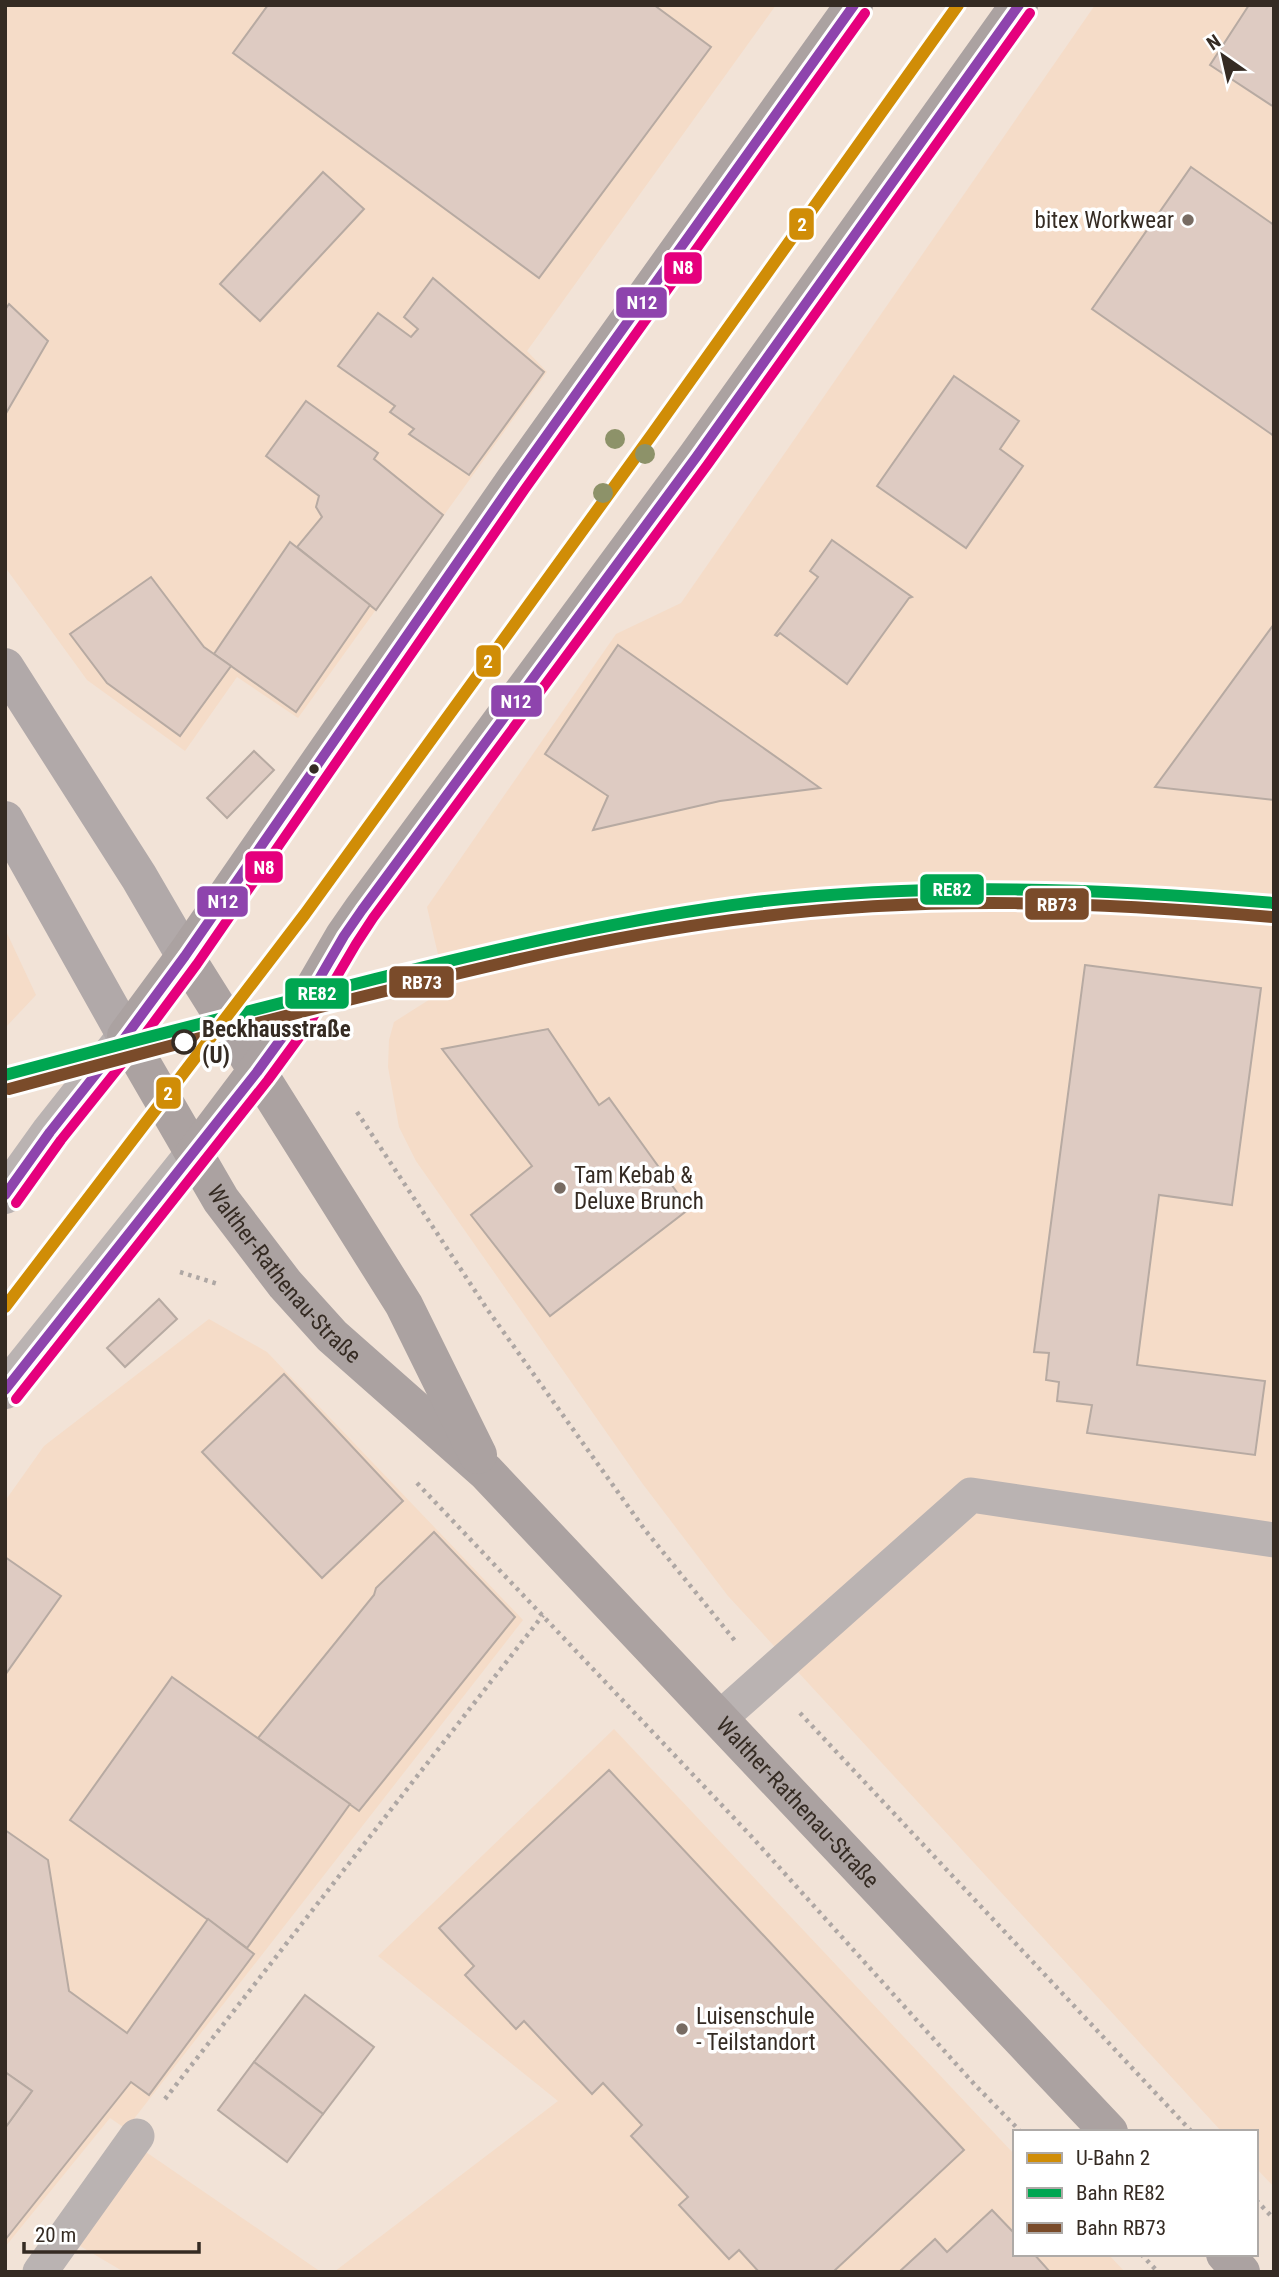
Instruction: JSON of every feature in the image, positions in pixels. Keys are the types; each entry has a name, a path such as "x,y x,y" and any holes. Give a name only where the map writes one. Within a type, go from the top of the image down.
{"main road":[{"path":"5,820 126,1037 514,481 854,5"},
{"path":"194,1154 297,1017 362,910 697,456 1019,5"},
{"path":"5,667 139,877 185,956"},
{"name":"Walther-Rathenau-Straße","path":"185,956 404,1305 486,1472"},
{"name":"Walther-Rathenau-Straße","path":"126,1037 221,1200 249,1240 331,1336 486,1472 1107,2130"},
{"path":"1227,2256 1241,2272"}],"street":[{"path":"5,1195 50,1132 126,1037"},
{"path":"5,1390 194,1154"}],"lane":[{"path":"719,1719 971,1495 1274,1540"},
{"path":"40,2272 136,2136"}],"path":[{"path":"180,1272 215,1282 222,1287"},
{"path":"413,1479 751,1836 975,2085 1019,2130"},
{"path":"136,2136 542,1616 580,1572"},
{"path":"1258,2202 1274,2219"},
{"path":"1143,2256 1158,2272"}],"shaded area":[{"path":"5,5 776,5 527,351 547,372 298,718 237,677 185,751 87,680 5,567"},
{"path":"1095,5 1274,5 1274,2187 1258,2170 1258,2130 1220,2130 728,1596 642,1483 416,1161 399,1127 388,1067 389,1040 394,1022 446,989 427,907 616,634 681,603"},
{"path":"5,929 36,995 5,1028"},
{"path":"209,1319 267,1352 523,1620 126,2129 110,2118 5,2247 5,1501 44,1446"},
{"name":"Luisenschule - Teilstandort","path":"614,1729 1013,2153 1013,2256 1110,2256 1125,2272 334,2272 558,2101 378,1956"},
{"path":"143,2150 321,2272 124,2272 80,2246"}],"building":[{"path":"268,5 654,5 711,47 539,278 233,53"},
{"path":"1249,5 1274,5 1274,107 1210,65"},
{"path":"1191,167 1274,225 1274,436 1092,309"},
{"path":"323,172 364,209 260,321 220,284"},
{"path":"433,278 544,372 469,475 409,434 414,429 390,412 395,406 338,366 378,313 411,337 418,329 404,317"},
{"path":"9,304 48,341 5,415 5,310"},
{"path":"954,376 1019,421 1000,449 1023,466 966,548 877,486"},
{"path":"306,401 378,453 374,459 443,515 376,610 297,547 322,517 316,507 319,496 266,456"},
{"path":"832,540 912,597 847,684 780,633 775,635 818,577 810,571"},
{"path":"290,542 370,605 296,712 214,654"},
{"path":"151,577 204,647 231,666 180,736 107,683 70,634"},
{"path":"1274,624 1274,800 1155,787"},
{"path":"618,645 820,788 720,801 593,830 608,796 545,754"},
{"path":"254,751 274,770 227,818 207,798"},
{"path":"1085,965 1261,988 1232,1205 1159,1195 1137,1365 1265,1381 1255,1455 1087,1433 1092,1405 1057,1401 1059,1382 1046,1380 1049,1353 1034,1352"},
{"path":"548,1029 599,1105 609,1098 689,1209 550,1316 471,1215 532,1166 442,1049"},
{"path":"159,1299 177,1319 125,1367 107,1348"},
{"path":"284,1374 403,1501 322,1578 202,1452"},
{"path":"434,1532 515,1617 359,1811 258,1738 374,1595 376,1588"},
{"path":"5,1557 61,1596 5,1675"},
{"path":"172,1677 350,1804 247,1948 70,1820"},
{"path":"609,1770 964,2150 833,2272 759,2272 739,2250 729,2259 679,2205 688,2197 631,2136 642,2125 603,2083 592,2094 524,2021 516,2029 465,1975 474,1966 439,1928"},
{"path":"5,1830 48,1860 69,1991 127,2033 208,1919 254,1954 149,2095 131,2082 5,2240 5,2128 32,2091 5,2072"},
{"path":"305,1995 374,2047 323,2114 254,2062"},
{"path":"254,2062 323,2114 287,2162 218,2110"},
{"path":"5,2072 32,2091 5,2128"},
{"path":"992,2210 1013,2232 1013,2256 1036,2256 1050,2272 899,2272 935,2239 947,2252"}],"metro line":[{"name":"2","path":"5,1307 305,914 958,5"}],"rail line":[{"name":"RE82","path":"5,1075 470,956 612,925 756,902 885,892 1015,889 1274,903"},
{"name":"RB73","path":"9,1089 471,970 613,939 709,923 821,910 950,903 1080,905 1273,917"}],"transit line":[{"name":"N12","path":"5,1195 185,956 514,481 854,5"},
{"name":"N12","path":"5,1390 257,1072 297,1017 362,910 697,456 1019,5"},
{"name":"N8","path":"16,1203 61,1140 197,964 525,489 865,13"},
{"name":"N8","path":"16,1399 268,1080 309,1024 373,918 708,464 1030,13"}],"place":[{"name":"bitex Workwear","path":"1188,220"},
{"name":"Beckhausstraße (U)","path":"184,1042"},
{"name":"Tam Kebab & Deluxe Brunch","path":"560,1188"},
{"name":"Luisenschule - Teilstandort","path":"682,2029"}]}
